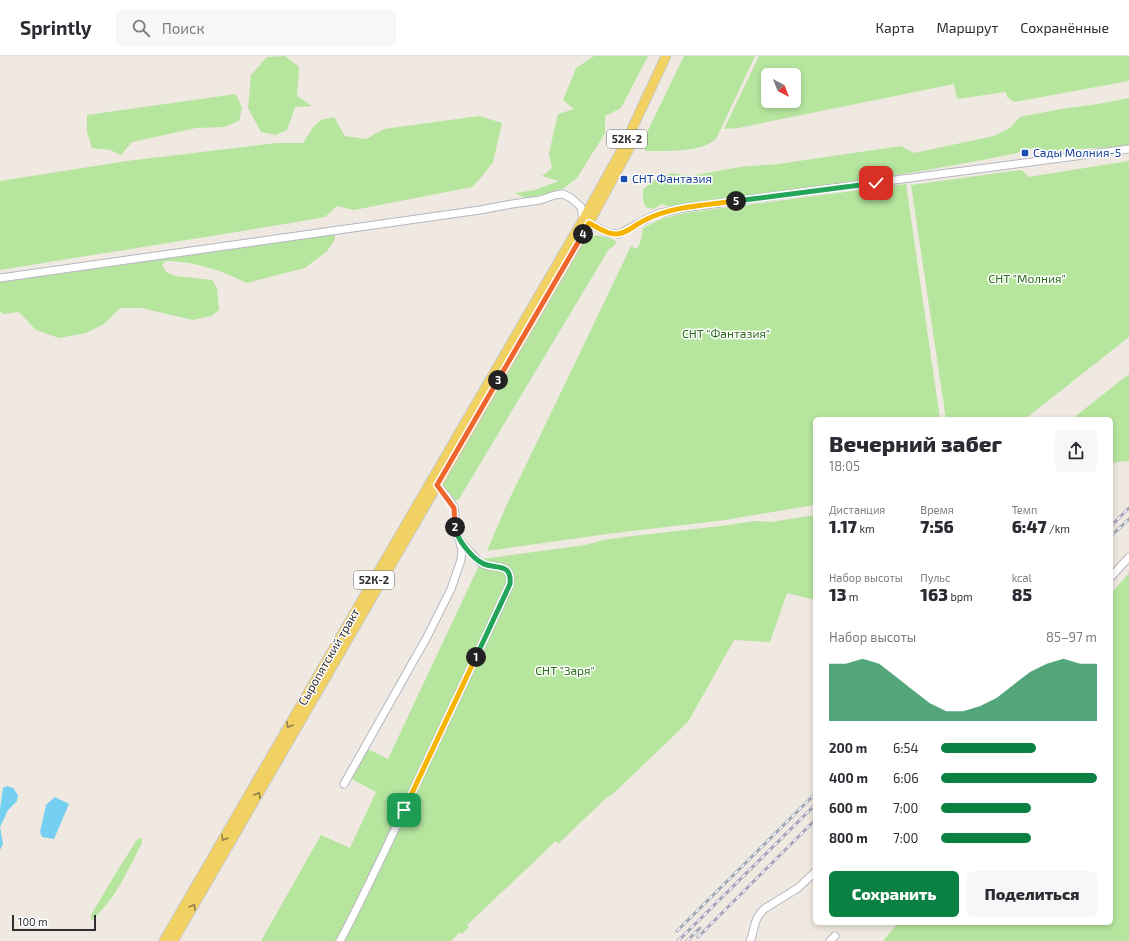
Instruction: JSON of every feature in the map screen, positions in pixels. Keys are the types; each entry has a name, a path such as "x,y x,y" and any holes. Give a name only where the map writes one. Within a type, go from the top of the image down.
{"main road":[{"name":"Сыропятский тракт","path":"173,941 437,485 586,221 624,146 666,56"},
{"name":"Сыропятский тракт","path":"164,941 630,148 673,56"}],"street":[{"path":"0,278 480,210 540,200 563,194 571,198 581,207 586,221 608,233 619,234 658,214 683,208 1129,149"},
{"path":"340,941 356,911 510,584 511,578 509,572 498,566 484,565 478,561 460,540 455,531 454,508 437,485"},
{"path":"344,784 433,626 451,589 461,560 462,550 460,540"},
{"path":"1113,575 1129,557"},
{"path":"750,941 755,920 760,913 798,888 813,874"}],"green space":[{"path":"285,56 299,67 297,96 312,106 295,107 287,130 276,135 261,132 248,108 251,75 267,57"},
{"path":"594,56 648,56 621,108 605,116 605,133 577,178 564,188 527,199 515,193 535,190 559,181 542,176 552,168 549,153 558,114 574,109 563,100 576,68"},
{"path":"684,56 755,56 717,137 713,141 696,148 670,151 646,151 641,145"},
{"path":"759,56 1129,56 1129,81 1014,102 1007,97 1006,92 957,99 954,84 738,128 724,129"},
{"path":"236,94 242,108 239,121 224,127 196,128 132,142 121,155 110,150 92,148 87,132 87,115"},
{"path":"1129,98 1129,146 1047,151 1034,148 974,162 931,169 670,207 662,204 653,209 646,207 643,201 643,189 655,180 672,173 690,176 740,167 778,164 901,146 914,153 994,136 1010,128 1020,117"},
{"path":"479,116 502,123 493,162 472,187 354,210 337,206 325,217 0,270 0,181 127,161 277,143 303,143 314,126 321,120 334,117 345,136 366,139 384,129"},
{"name":"СНТ \"Молния\"","path":"1129,161 1129,337 1028,417 946,417 911,185 1020,170 1023,171 1028,177"},
{"name":"СНТ \"Фантазия\"","path":"906,184 940,417 813,417 813,505 725,520 607,534 487,551 507,504 631,246 637,249 640,243 643,228 661,219 685,213"},
{"path":"335,231 335,239 327,251 305,268 246,283 237,278 207,267 175,261 165,261 162,265 166,272 176,276 212,280 217,288 219,310 211,316 193,320 141,308 120,308 104,324 86,333 59,338 36,330 19,312 2,314 0,310 0,279"},
{"path":"596,235 612,239 617,242 609,249 459,499 456,501 451,494 444,489 443,484 585,240"},
{"path":"1129,374 1129,461 1113,463 1113,417 1075,417"},
{"name":"СНТ \"Заря\"","path":"813,515 813,600 787,593 770,642 734,640 688,722 558,844 556,841 467,925 469,927 462,934 460,932 451,941 261,941 321,835 350,848 376,792 352,779 368,749 388,759 482,559 585,545 624,537 755,521 771,522"},
{"path":"1129,573 1129,941 883,941 896,925 1113,925 1113,592"},
{"path":"140,838 142,839 142,843 126,874 107,904 91,921 91,915 108,886 136,841"}],"water":[{"path":"7,786 13,788 18,795 17,801 8,810 0,827 0,809 3,788"},
{"path":"55,797 69,804 54,839 42,837 40,832 46,805"},
{"path":"0,827 3,844 0,850"}],"railway":[{"path":"1113,524 1129,508"},
{"path":"1113,534 1129,519"},
{"path":"677,931 813,796"},
{"path":"678,941 813,807"},
{"path":"698,937 813,822"},
{"path":"687,941 700,928"}],"place":[{"name":"Сады Молния-5","path":"1025,153"},
{"name":"СНТ Фантазия","path":"624,179"}],"route":[{"path":"404,810 466,680 510,584 511,578 509,572 498,566 484,565 468,551 455,531 454,508 437,485 589,223 608,233 619,234 658,214 683,208 876,183"}]}
